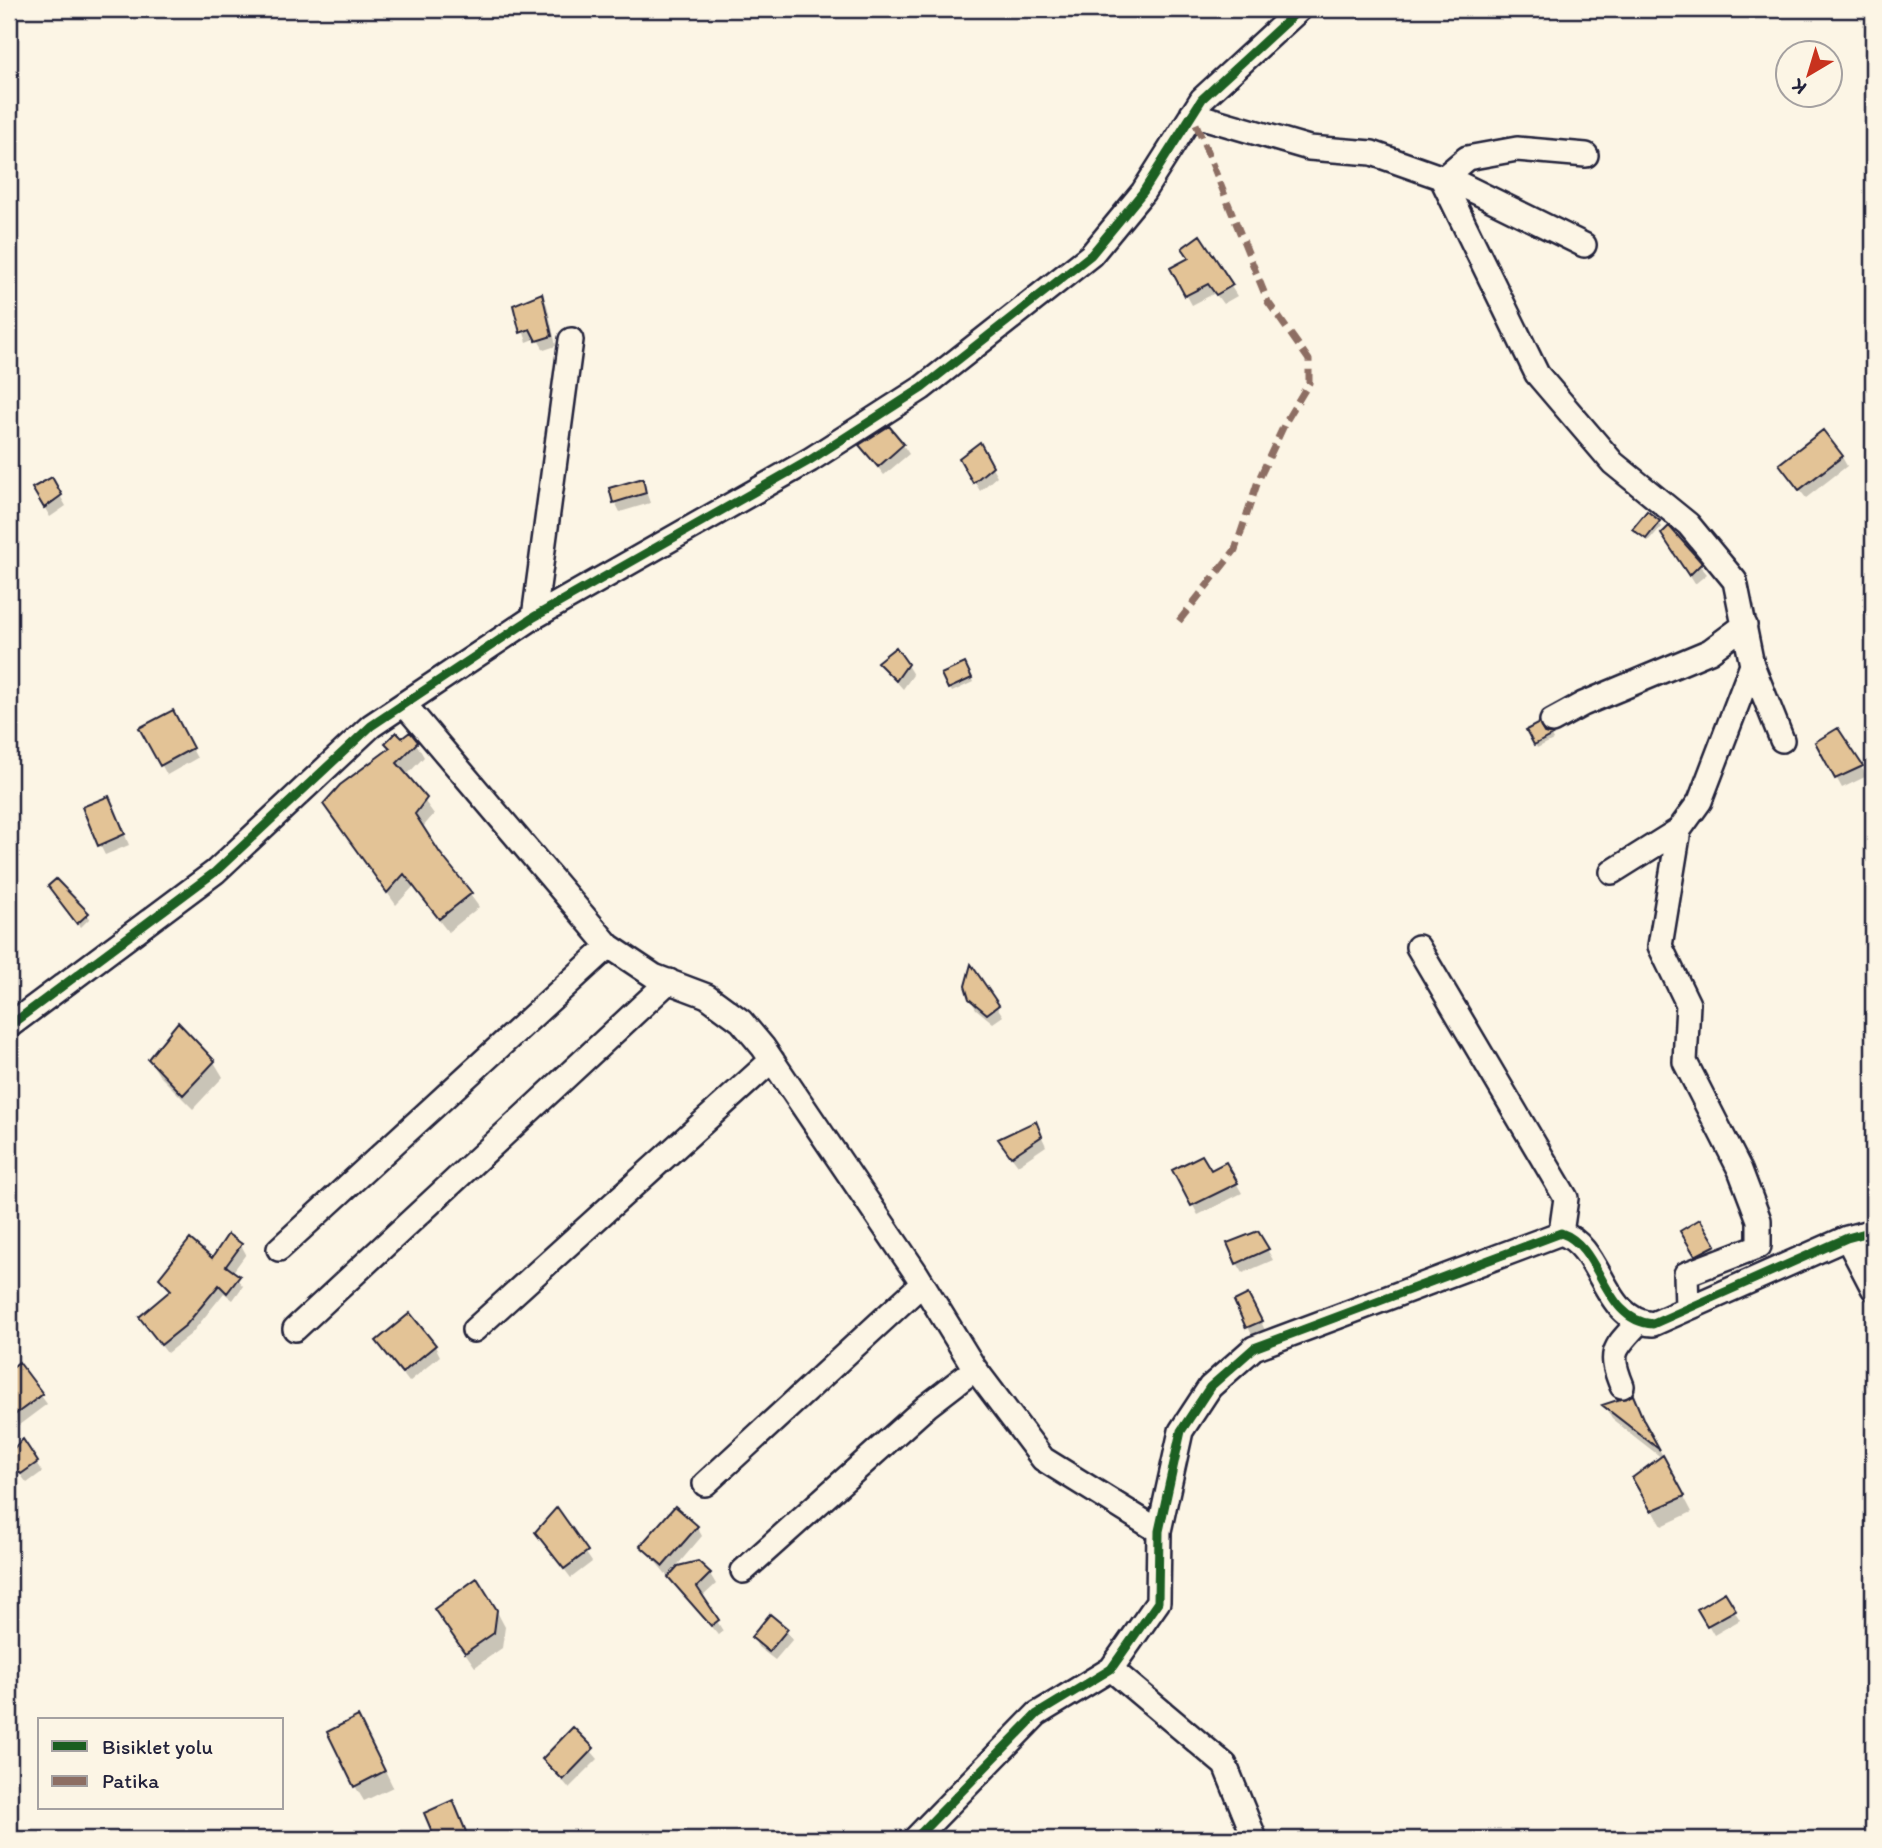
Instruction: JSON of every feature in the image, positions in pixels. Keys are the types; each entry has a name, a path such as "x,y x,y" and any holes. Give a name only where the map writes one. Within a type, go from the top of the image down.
{"street":[{"path":"9,1027 215,872 371,726 534,617 810,460 922,388 1091,255 1143,192 1202,99 1300,9"},
{"path":"1192,114 1309,148 1372,153 1460,184 1584,245"},
{"path":"1442,179 1466,158 1517,149 1586,155"},
{"path":"1442,179 1537,374 1613,463 1696,533 1735,581 1752,665 1782,740"},
{"path":"534,617 571,340"},
{"path":"1552,721 1583,704 1710,651 1745,625"},
{"path":"1612,872 1679,830 1700,801 1752,665"},
{"path":"404,704 609,946 669,981 707,996 741,1021 772,1060 922,1284 975,1369 1043,1459 1159,1531"},
{"path":"1679,830 1660,946 1688,1004 1685,1062 1740,1170 1759,1220 1759,1246 1686,1274 1687,1308"},
{"path":"279,1249 609,946"},
{"path":"1418,947 1566,1198 1561,1233"},
{"path":"295,1329 669,981"},
{"path":"474,1330 772,1060"},
{"path":"915,1839 1037,1714 1111,1669 1158,1602 1159,1531 1181,1432 1210,1387 1254,1348 1561,1233 1574,1238 1618,1306 1638,1323 1653,1324 1847,1238 1873,1231"},
{"path":"1847,1238 1873,1288"},
{"path":"705,1484 922,1284"},
{"path":"1622,1386 1612,1361 1616,1347 1638,1323"},
{"path":"743,1571 927,1405 975,1369"},
{"path":"1111,1669 1224,1765 1255,1839"}],"building":[{"path":"1200,235 1233,285 1216,295 1208,284 1185,296 1170,268 1189,258 1182,248"},
{"path":"542,293 552,336 536,341 530,329 520,333 513,305"},
{"path":"889,426 904,444 878,467 859,445"},
{"path":"1823,430 1843,456 1799,490 1779,464"},
{"path":"980,442 993,466 973,483 959,458"},
{"path":"52,477 62,495 44,508 32,488"},
{"path":"643,478 646,493 613,503 609,488"},
{"path":"1647,511 1660,521 1646,539 1632,529"},
{"path":"1669,526 1702,563 1689,576 1661,534"},
{"path":"896,647 908,664 896,681 877,662"},
{"path":"965,663 972,678 948,689 941,674"},
{"path":"173,710 193,748 160,766 139,728"},
{"path":"1539,723 1544,733 1552,735 1534,745 1526,730"},
{"path":"1838,728 1863,766 1835,779 1815,742"},
{"path":"396,732 402,738 410,732 418,742 397,763 427,798 415,814 440,853 472,893 439,919 404,874 387,893 323,804 340,785 390,748 385,743"},
{"path":"109,796 125,834 98,846 82,807"},
{"path":"56,879 89,913 77,924 48,886"},
{"path":"971,964 999,1005 987,1014 969,999 965,986"},
{"path":"178,1022 215,1061 183,1095 148,1059"},
{"path":"1036,1121 1042,1136 1011,1157 998,1139"},
{"path":"1202,1155 1211,1170 1226,1162 1238,1183 1191,1206 1172,1170"},
{"path":"1700,1219 1716,1245 1695,1256 1680,1231"},
{"path":"1258,1231 1269,1249 1236,1264 1227,1243"},
{"path":"228,1234 242,1244 226,1266 240,1276 227,1293 219,1285 186,1325 161,1345 139,1317 171,1290 159,1278 190,1239 212,1258"},
{"path":"1248,1294 1262,1321 1246,1328 1234,1301"},
{"path":"410,1313 436,1345 402,1373 376,1341"},
{"path":"19,1362 43,1394 9,1419 9,1370"},
{"path":"1633,1395 1644,1421 1660,1450 1602,1405"},
{"path":"23,1439 38,1462 21,1474 9,1461 9,1453"},
{"path":"1663,1455 1685,1496 1651,1511 1632,1478"},
{"path":"675,1506 698,1526 663,1566 640,1546"},
{"path":"557,1507 588,1551 564,1569 535,1532"},
{"path":"698,1561 711,1573 697,1587 719,1620 711,1626 668,1577 678,1566"},
{"path":"477,1578 497,1610 494,1633 465,1653 434,1609"},
{"path":"1725,1592 1736,1610 1707,1626 1697,1609"},
{"path":"770,1614 788,1629 769,1652 751,1637"},
{"path":"358,1716 385,1771 354,1787 327,1732"},
{"path":"573,1727 594,1748 563,1780 542,1759"},
{"path":"453,1800 469,1839 435,1839 424,1813"}],"marked path":[{"path":"1179,621 1235,550 1258,481 1286,421 1309,383 1309,360 1268,302 1192,114"}],"cycle path":[{"path":"9,1026 215,872 371,726 534,617 810,460 922,388 1091,255 1143,192 1202,99 1300,9"},
{"path":"915,1839 1037,1714 1111,1669 1158,1602 1159,1531 1181,1431 1210,1387 1254,1348 1561,1233 1575,1241 1586,1253 1623,1310 1636,1320 1653,1324 1847,1238 1873,1231"}]}
